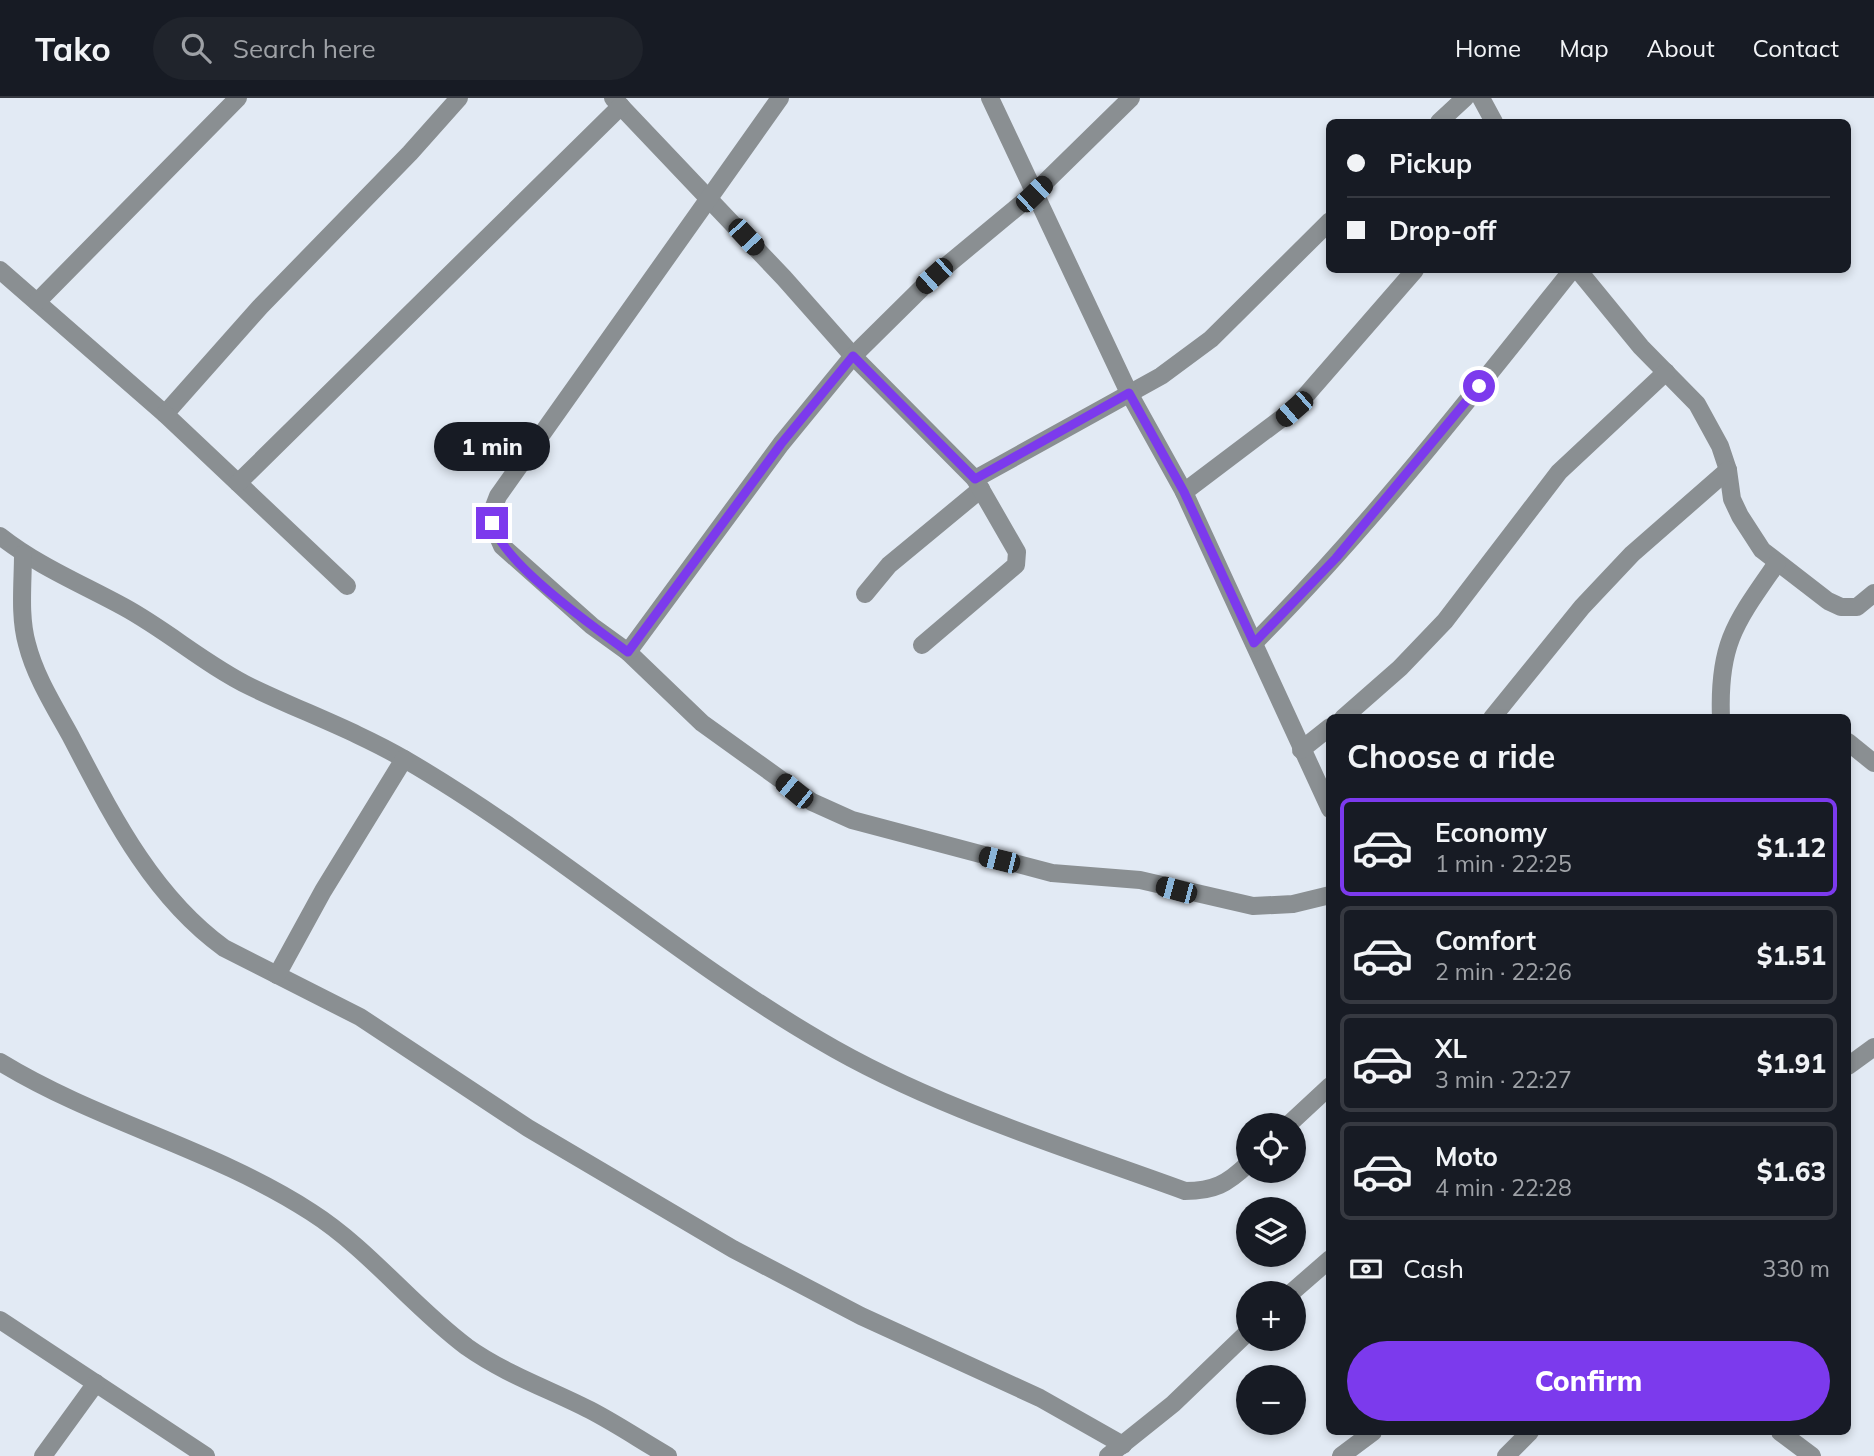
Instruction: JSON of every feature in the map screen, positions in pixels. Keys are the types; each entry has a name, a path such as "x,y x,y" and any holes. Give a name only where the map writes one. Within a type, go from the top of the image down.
{"street":[{"path":"37,302 238,98"},
{"path":"165,414 260,307 410,153 459,98"},
{"path":"780,98 498,496 492,509 495,534 502,546 582,618 628,652 682,706 729,744 794,791 852,820 1052,873 1140,880 1253,906 1293,904 1326,896"},
{"path":"990,98 1129,393 1184,492 1326,801"},
{"path":"628,652 781,444 853,356 934,276 1034,194 1131,98"},
{"path":"1442,119 1465,98"},
{"path":"1481,98 1492,119"},
{"path":"238,483 617,102 853,356 978,484 1017,552 1016,565 922,645"},
{"path":"865,594 889,565 978,484 1161,376 1211,340 1326,225"},
{"path":"0,270 165,414 347,586"},
{"path":"1184,492 1294,409 1412,273"},
{"path":"1254,643 1318,578 1389,498 1570,273"},
{"path":"1580,273 1641,347 1696,404 1712,428 1728,471 1732,499 1762,550 1829,601 1841,607 1857,607 1874,593"},
{"path":"1348,714 1400,668 1445,621 1559,472 1666,372"},
{"path":"1495,714 1590,598 1632,554 1728,471"},
{"path":"0,536 23,554 134,612 229,675 320,716 404,759 533,842 741,992 822,1042 891,1077 962,1108 1185,1191 1212,1190 1224,1185 1236,1174"},
{"path":"23,554 23,626 27,645 57,712 127,841 149,874 206,935 224,948 360,1017 516,1120 733,1250 861,1316 1040,1398 1123,1445"},
{"path":"1721,714 1723,667 1728,639 1777,563"},
{"path":"1301,750 1326,730"},
{"path":"1851,744 1874,763"},
{"path":"277,975 323,891 404,759"},
{"path":"1851,1064 1874,1047"},
{"path":"0,1062 77,1103 249,1176 312,1212 366,1256 446,1330 474,1351 506,1371 593,1411 668,1456"},
{"path":"1301,1113 1326,1090"},
{"path":"1305,1281 1326,1262"},
{"path":"0,1320 206,1456"},
{"path":"1108,1456 1173,1404 1236,1344"},
{"path":"43,1456 96,1383"},
{"path":"1341,1456 1369,1435"},
{"path":"1506,1456 1527,1435"},
{"path":"1784,1435 1812,1456"}],"route":[{"path":"492,523 502,546 541,583 628,652 725,517 853,356 975,479 1129,393 1184,492 1254,643 1318,578 1389,498 1479,386"}]}
